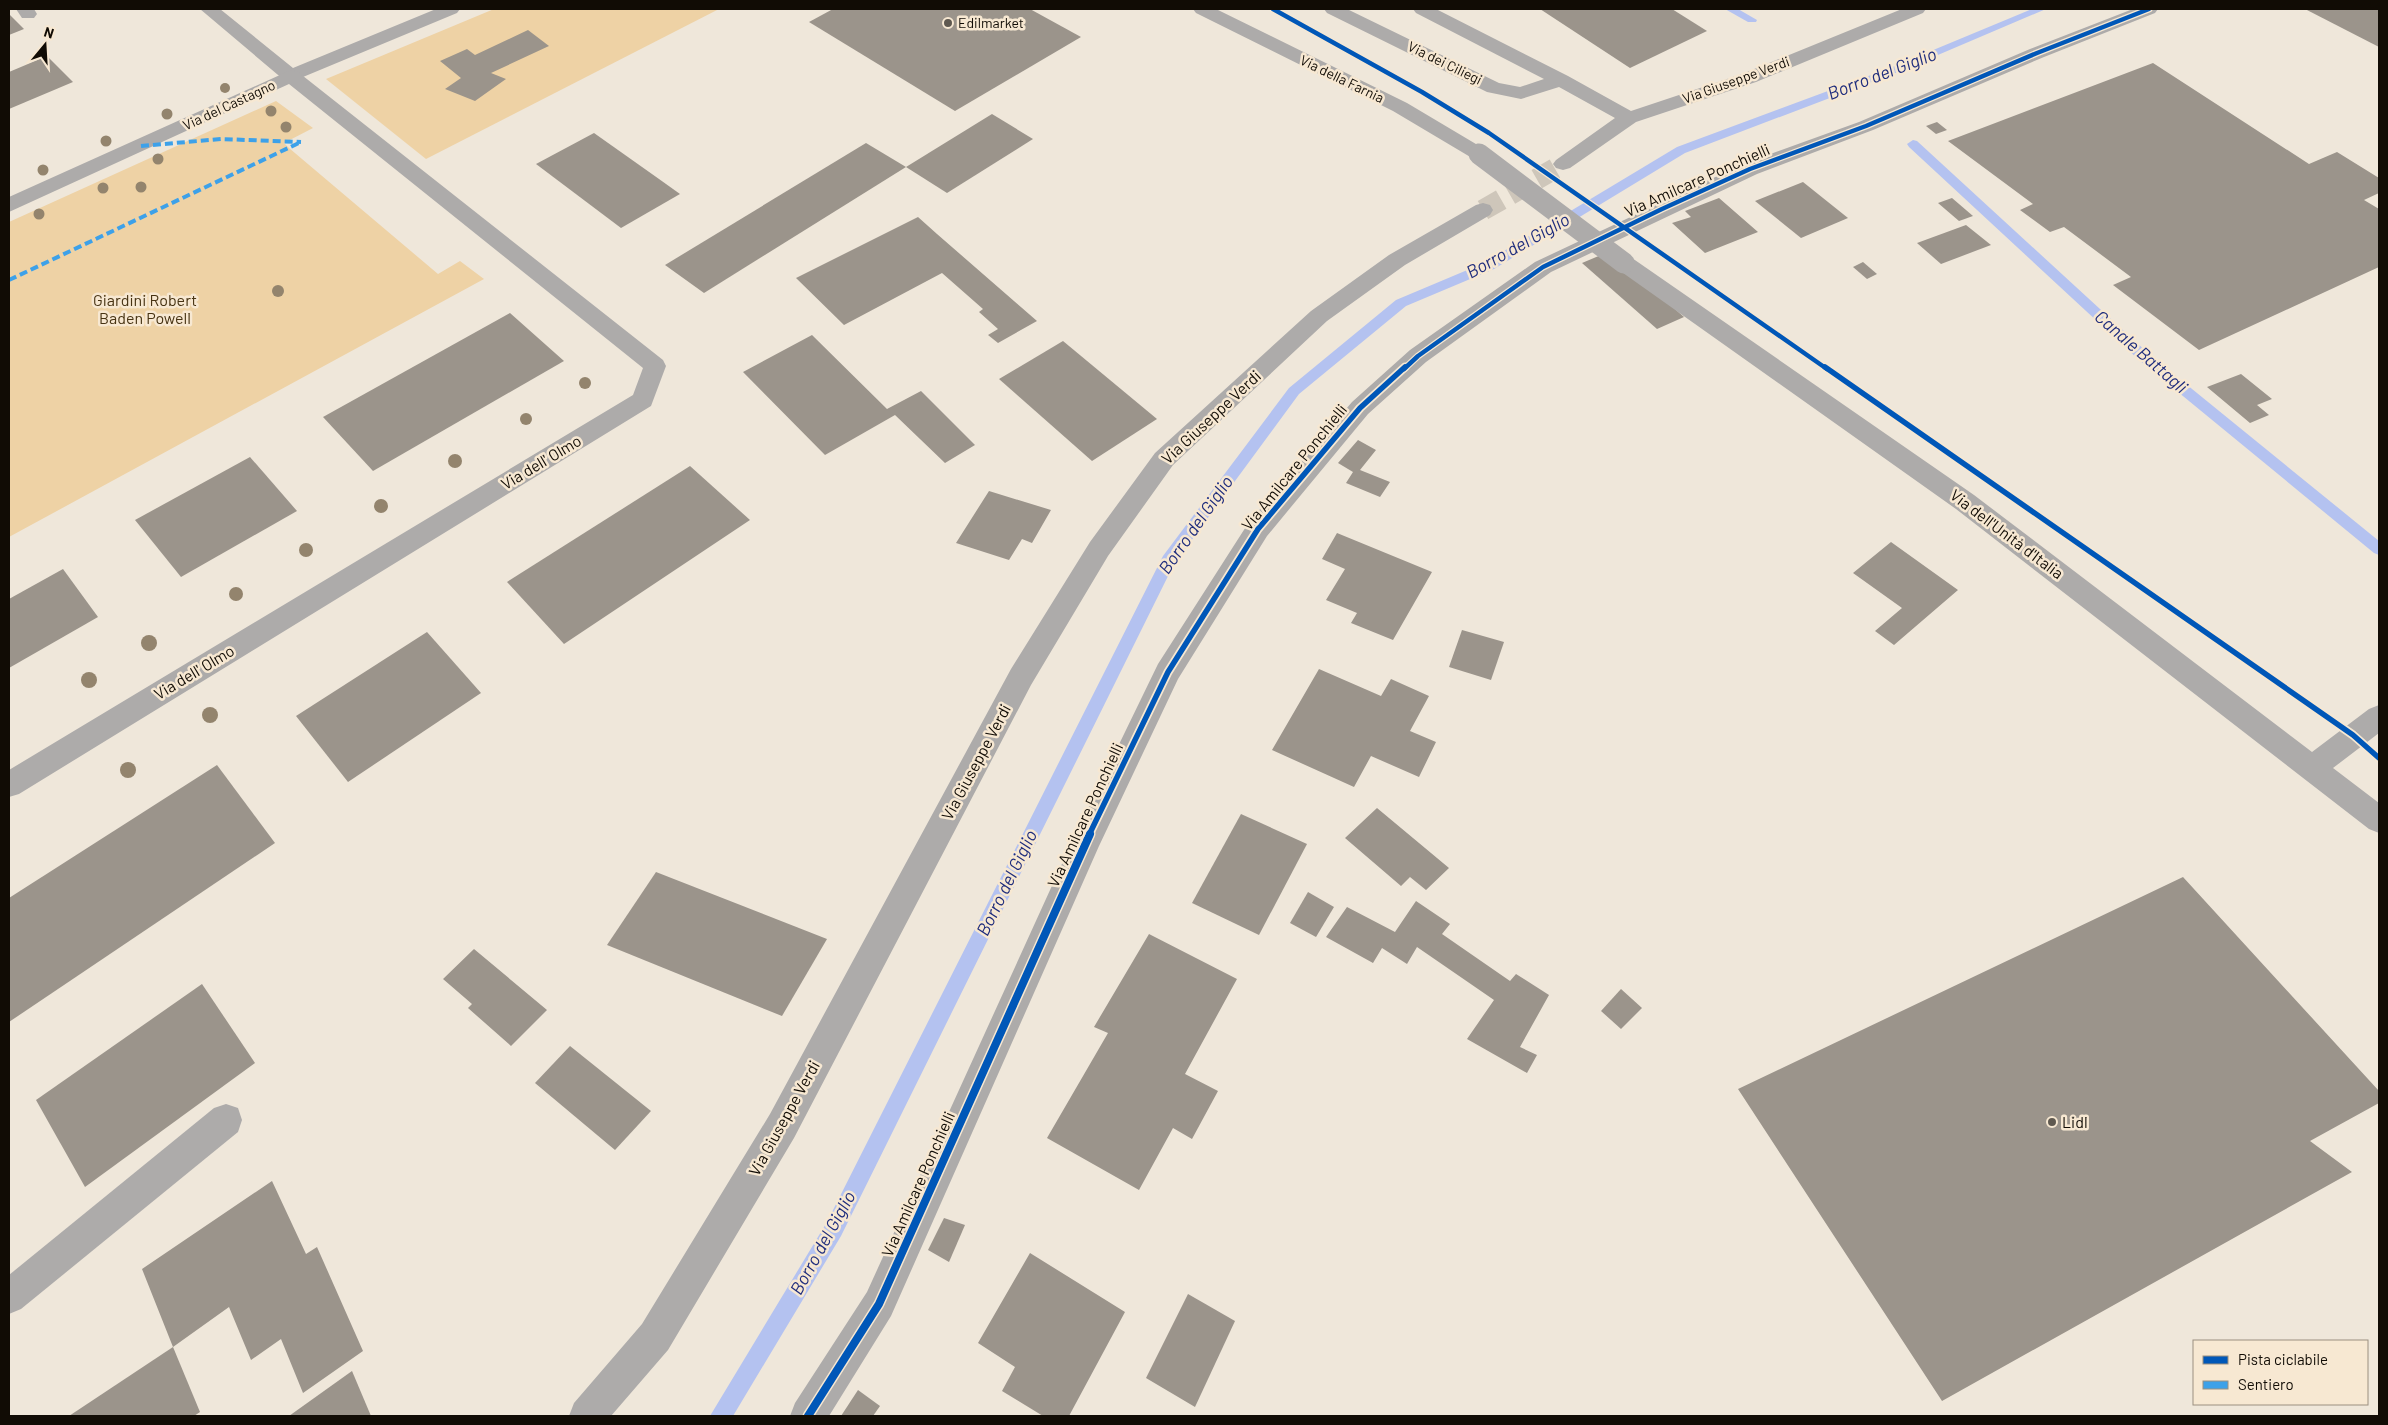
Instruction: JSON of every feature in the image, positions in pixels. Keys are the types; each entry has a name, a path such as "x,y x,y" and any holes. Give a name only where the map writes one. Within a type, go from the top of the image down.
{"street":[{"path":"209,9 291,76"},
{"name":"Via del Castagno","path":"9,205 291,76 450,9"},
{"name":"Via della Farnia","path":"1202,9 1400,107 1479,154 1624,262"},
{"name":"Via dei Ciliegi","path":"1334,9 1494,88 1522,93 1561,80"},
{"path":"1422,9 1561,80 1629,118"},
{"name":"Via Giuseppe Verdi","path":"1563,164 1629,118 1749,78 1917,9"},
{"name":"Via Amilcare Ponchielli","path":"808,1416 879,1304 1086,842 1168,672 1258,529 1360,408 1418,356 1544,267 1750,169 1866,126 2037,53 2149,9"},
{"name":"Via dell' Olmo","path":"9,784 643,400 655,366 291,76"},
{"name":"Via Giuseppe Verdi","path":"587,1416 655,1337 782,1126 1021,677 1099,549 1164,459 1319,316 1397,260 1449,228 1483,210"},
{"name":"Via dell'Unità d'Italia","path":"1624,262 1965,502 2379,820"},
{"path":"2312,768 2379,717"},
{"path":"9,1296 226,1120"}],"green space":[{"path":"494,9 719,9 426,159 326,79"},
{"name":"Giardini Robert Baden Powell","path":"276,101 313,128 284,143 289,148 438,274 460,261 484,279 9,537 9,222"}],"building":[{"path":"833,9 1030,9 1081,37 955,111 809,22"},
{"path":"1540,9 1672,9 1707,31 1630,68"},
{"path":"2305,9 2379,9 2379,47"},
{"path":"9,14 24,29 9,35"},
{"path":"528,30 549,46 491,73 506,79 475,101 445,89 461,78 440,61 467,49 475,55"},
{"path":"47,56 73,82 9,109 9,72"},
{"path":"2153,63 2309,164 2337,152 2379,178 2379,193 2364,200 2379,209 2379,267 2199,350 2113,285 2131,277 2064,227 2050,232 2020,210 2033,204 1948,141"},
{"path":"992,114 1033,139 947,193 906,167"},
{"path":"1937,122 1947,130 1936,134 1926,126"},
{"path":"594,133 680,194 621,228 536,164"},
{"path":"866,143 906,167 704,293 665,265"},
{"path":"1803,182 1848,218 1801,238 1755,201"},
{"path":"1719,198 1758,232 1705,253 1672,223 1691,217 1685,211"},
{"path":"1952,198 1973,216 1959,221 1938,203"},
{"path":"918,217 1037,321 998,343 988,335 998,329 979,312 983,309 942,273 844,325 796,278"},
{"path":"1966,225 1991,245 1941,264 1917,243"},
{"path":"1601,255 1625,265 1684,317 1657,329 1582,263"},
{"path":"1863,262 1877,274 1867,279 1853,267"},
{"path":"510,313 564,361 373,471 323,417"},
{"path":"812,335 887,409 921,391 975,445 945,463 895,415 825,455 743,372"},
{"path":"1063,341 1157,419 1092,461 999,379"},
{"path":"2241,374 2272,399 2257,405 2269,415 2250,423 2207,387"},
{"path":"1358,440 1376,450 1360,470 1390,482 1380,497 1346,483 1353,472 1338,463"},
{"path":"250,457 297,511 181,577 135,520"},
{"path":"690,466 750,520 564,644 507,582"},
{"path":"989,491 1051,510 1032,543 1022,539 1009,560 956,543"},
{"path":"1337,533 1432,572 1393,640 1351,623 1357,613 1326,600 1345,569 1322,559"},
{"path":"1891,542 1958,590 1894,645 1875,631 1902,608 1853,573"},
{"path":"63,569 98,617 9,668 9,599"},
{"path":"1462,630 1504,642 1491,680 1449,667"},
{"path":"427,632 481,693 348,782 296,716"},
{"path":"1319,669 1381,696 1391,679 1429,696 1410,731 1436,742 1419,777 1371,756 1354,787 1272,750"},
{"path":"217,765 275,843 9,1022 9,898"},
{"path":"1377,808 1449,868 1426,890 1410,877 1401,886 1345,838"},
{"path":"1241,814 1307,844 1259,935 1192,903"},
{"path":"656,872 827,939 782,1016 607,945"},
{"name":"Lidl","path":"2183,877 2379,1091 2379,1103 2310,1141 2352,1172 1942,1401 1738,1089"},
{"path":"1308,892 1334,907 1316,937 1290,923"},
{"path":"1416,901 1450,924 1442,934 1510,981 1516,974 1549,995 1520,1047 1537,1055 1527,1073 1467,1039 1494,1000 1417,947 1407,964 1382,948 1373,963 1326,937 1347,907 1395,932"},
{"path":"1149,934 1237,979 1185,1074 1218,1091 1192,1139 1173,1128 1139,1190 1047,1138 1108,1033 1094,1027"},
{"path":"474,949 547,1010 511,1046 468,1008 472,1004 443,979"},
{"path":"202,984 255,1063 85,1187 36,1100"},
{"path":"1621,989 1642,1008 1621,1029 1601,1011"},
{"path":"570,1046 651,1111 615,1150 535,1083"},
{"path":"272,1181 306,1254 317,1247 363,1351 303,1393 281,1339 251,1360 229,1307 173,1347 142,1269"},
{"path":"944,1218 965,1225 949,1262 928,1250"},
{"path":"1030,1253 1125,1312 1069,1416 1043,1416 1002,1391 1015,1367 978,1343"},
{"path":"1188,1294 1235,1321 1195,1407 1146,1378"},
{"path":"173,1347 200,1412 194,1416 69,1416"},
{"path":"352,1371 371,1416 289,1416"},
{"path":"858,1390 880,1406 873,1416 841,1416"}],"waterway":[{"name":"Canale Battagli","path":"1730,9 1752,20"},
{"name":"Borro del Giglio","path":"721,1416 834,1229 1168,560 1294,391 1401,303 1489,266 1681,150 1894,70 2041,9"},
{"name":"Canale Battagli","path":"1913,144 2144,357 2379,549"}],"tunnel":[{"path":"1483,210 1563,164"}],"marked path":[{"path":"141,146 221,139 301,142"},
{"path":"9,280 301,142"}],"cycle path":[{"path":"1273,9 1422,92 1489,133 2353,735 2379,758"},
{"path":"808,1416 879,1304 1086,842 1168,672 1258,529 1360,408 1418,356 1543,267 1662,209 1750,169 1866,126 2037,53 2149,9"}],"place":[{"name":"Edilmarket","path":"948,23"},
{"name":"Lidl","path":"2052,1122"}]}
